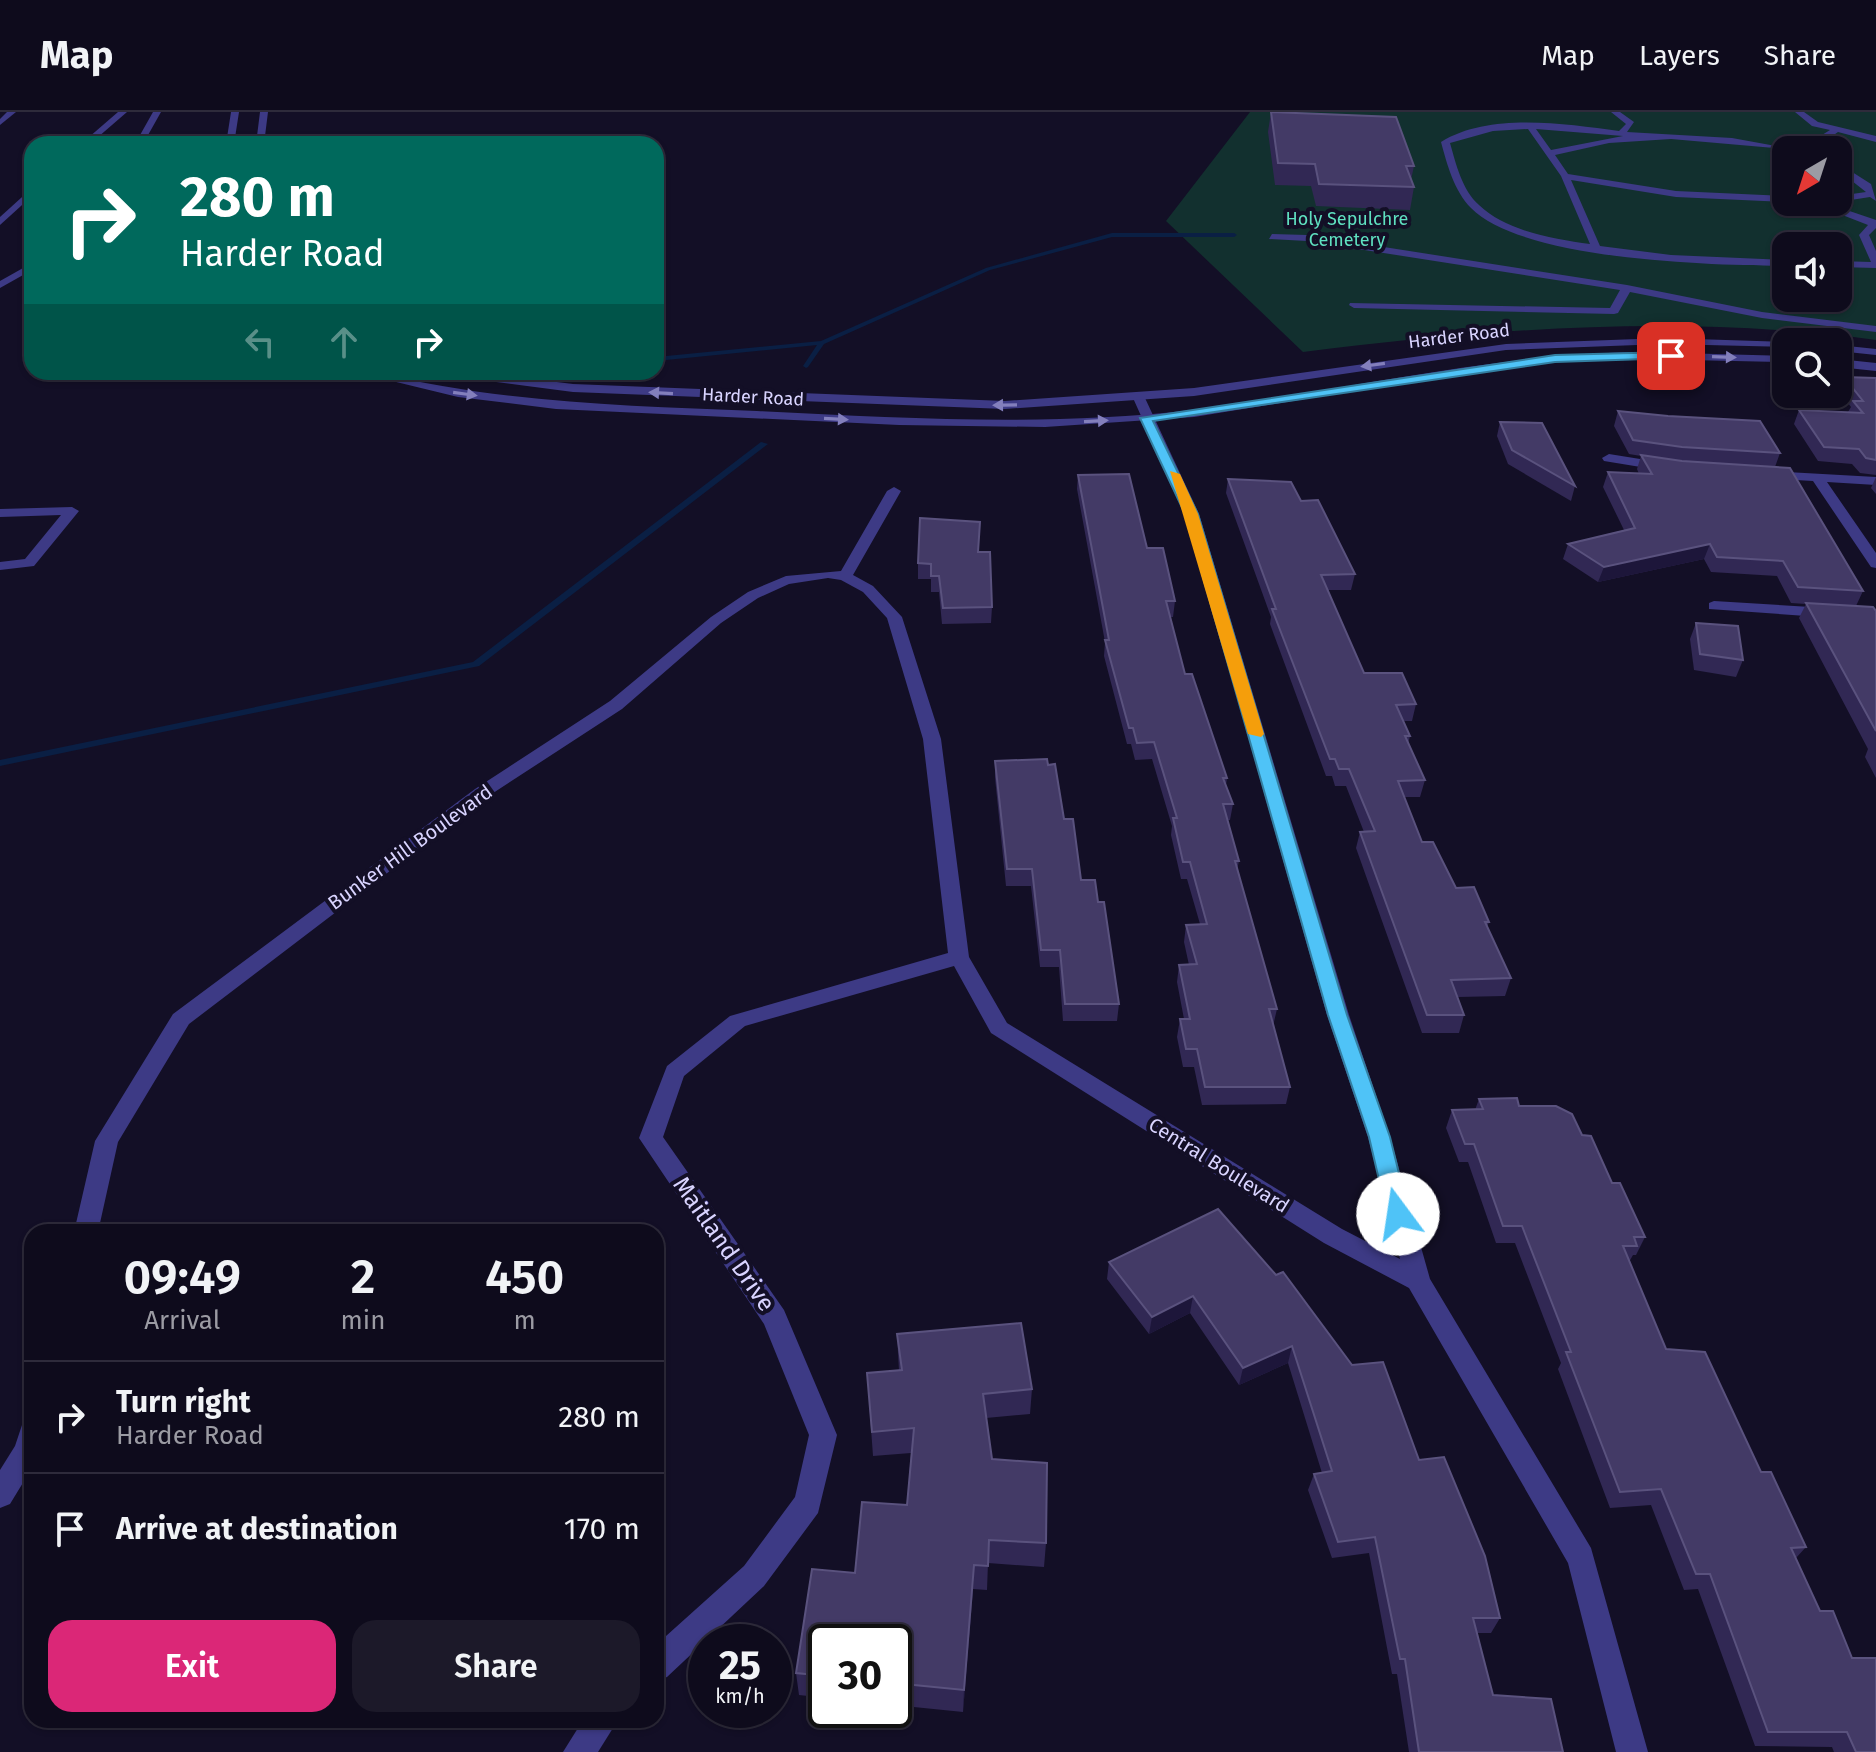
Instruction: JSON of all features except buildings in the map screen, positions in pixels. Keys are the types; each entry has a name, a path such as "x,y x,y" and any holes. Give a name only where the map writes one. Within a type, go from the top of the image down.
{"street":[{"path":"0,123 12,112"},
{"path":"94,136 123,112"},
{"path":"144,136 157,112"},
{"path":"231,136 235,112"},
{"path":"261,136 264,112"},
{"path":"1615,112 1631,124 1620,134"},
{"path":"1799,112 1815,124 1876,139"},
{"path":"1530,126 1565,176 1596,248"},
{"path":"1772,147 1720,139 1644,137 1530,126 1473,130 1445,142 1457,180 1477,210 1544,237 1675,260 1772,263"},
{"path":"1827,136 1836,130"},
{"path":"1548,154 1576,145 1644,137"},
{"path":"1852,175 1868,186 1874,196 1852,198"},
{"path":"1565,176 1676,194 1772,198"},
{"path":"0,222 24,199"},
{"path":"1852,216 1874,224 1864,235 1876,263 1852,264"},
{"path":"1272,237 1307,238 1627,288 1762,315 1876,329"},
{"path":"0,285 24,271"},
{"path":"1354,305 1614,311 1627,288"},
{"name":"Harder Road","path":"511,380 573,388 927,404 1071,403 1139,398 1506,347 1664,341 1772,344"},
{"path":"1852,349 1876,352"},
{"name":"Harder Road","path":"397,380 452,392 608,409 943,423 1146,418 1555,359 1646,355 1772,359"},
{"path":"1852,364 1876,367"},
{"path":"1139,398 1192,514 1338,1015 1379,1137 1418,1281 1581,1558 1632,1752"},
{"path":"1609,458 1677,469"},
{"path":"1755,474 1876,481"},
{"path":"1817,478 1876,564"},
{"path":"845,576 894,491"},
{"path":"0,513 72,511 29,563 0,566"},
{"name":"Bunker Hill Boulevard","path":"88,1224 107,1141 181,1019 481,793 616,705 716,620 753,595 786,580 828,574 845,576"},
{"name":"Central Boulevard","path":"845,576 868,589 894,617 932,739 959,957 999,1028 1333,1236 1418,1281"},
{"path":"1714,606 1876,616"},
{"name":"Maitland Drive","path":"664,1659 754,1576 808,1503 823,1435 775,1318 651,1138 675,1072 738,1021 959,957"},
{"path":"0,1495 24,1456"},
{"path":"579,1752 596,1728"}],"green space":[{"name":"Holy Sepulchre Cemetery","path":"1250,112 1876,112 1876,340 1852,337 1852,328 1772,330 1589,327 1446,336 1303,352 1166,221"}],"waterway":[{"path":"822,343 988,269 1112,235 1234,235"},
{"path":"664,358 822,343"},
{"path":"806,366 822,343"},
{"path":"0,763 476,664 764,444"}],"slow traffic":[{"path":"1174,474 1192,514 1256,734"}],"route":[{"path":"1398,1214 1379,1137 1338,1015 1192,514 1146,418 1555,359 1671,356"}]}
